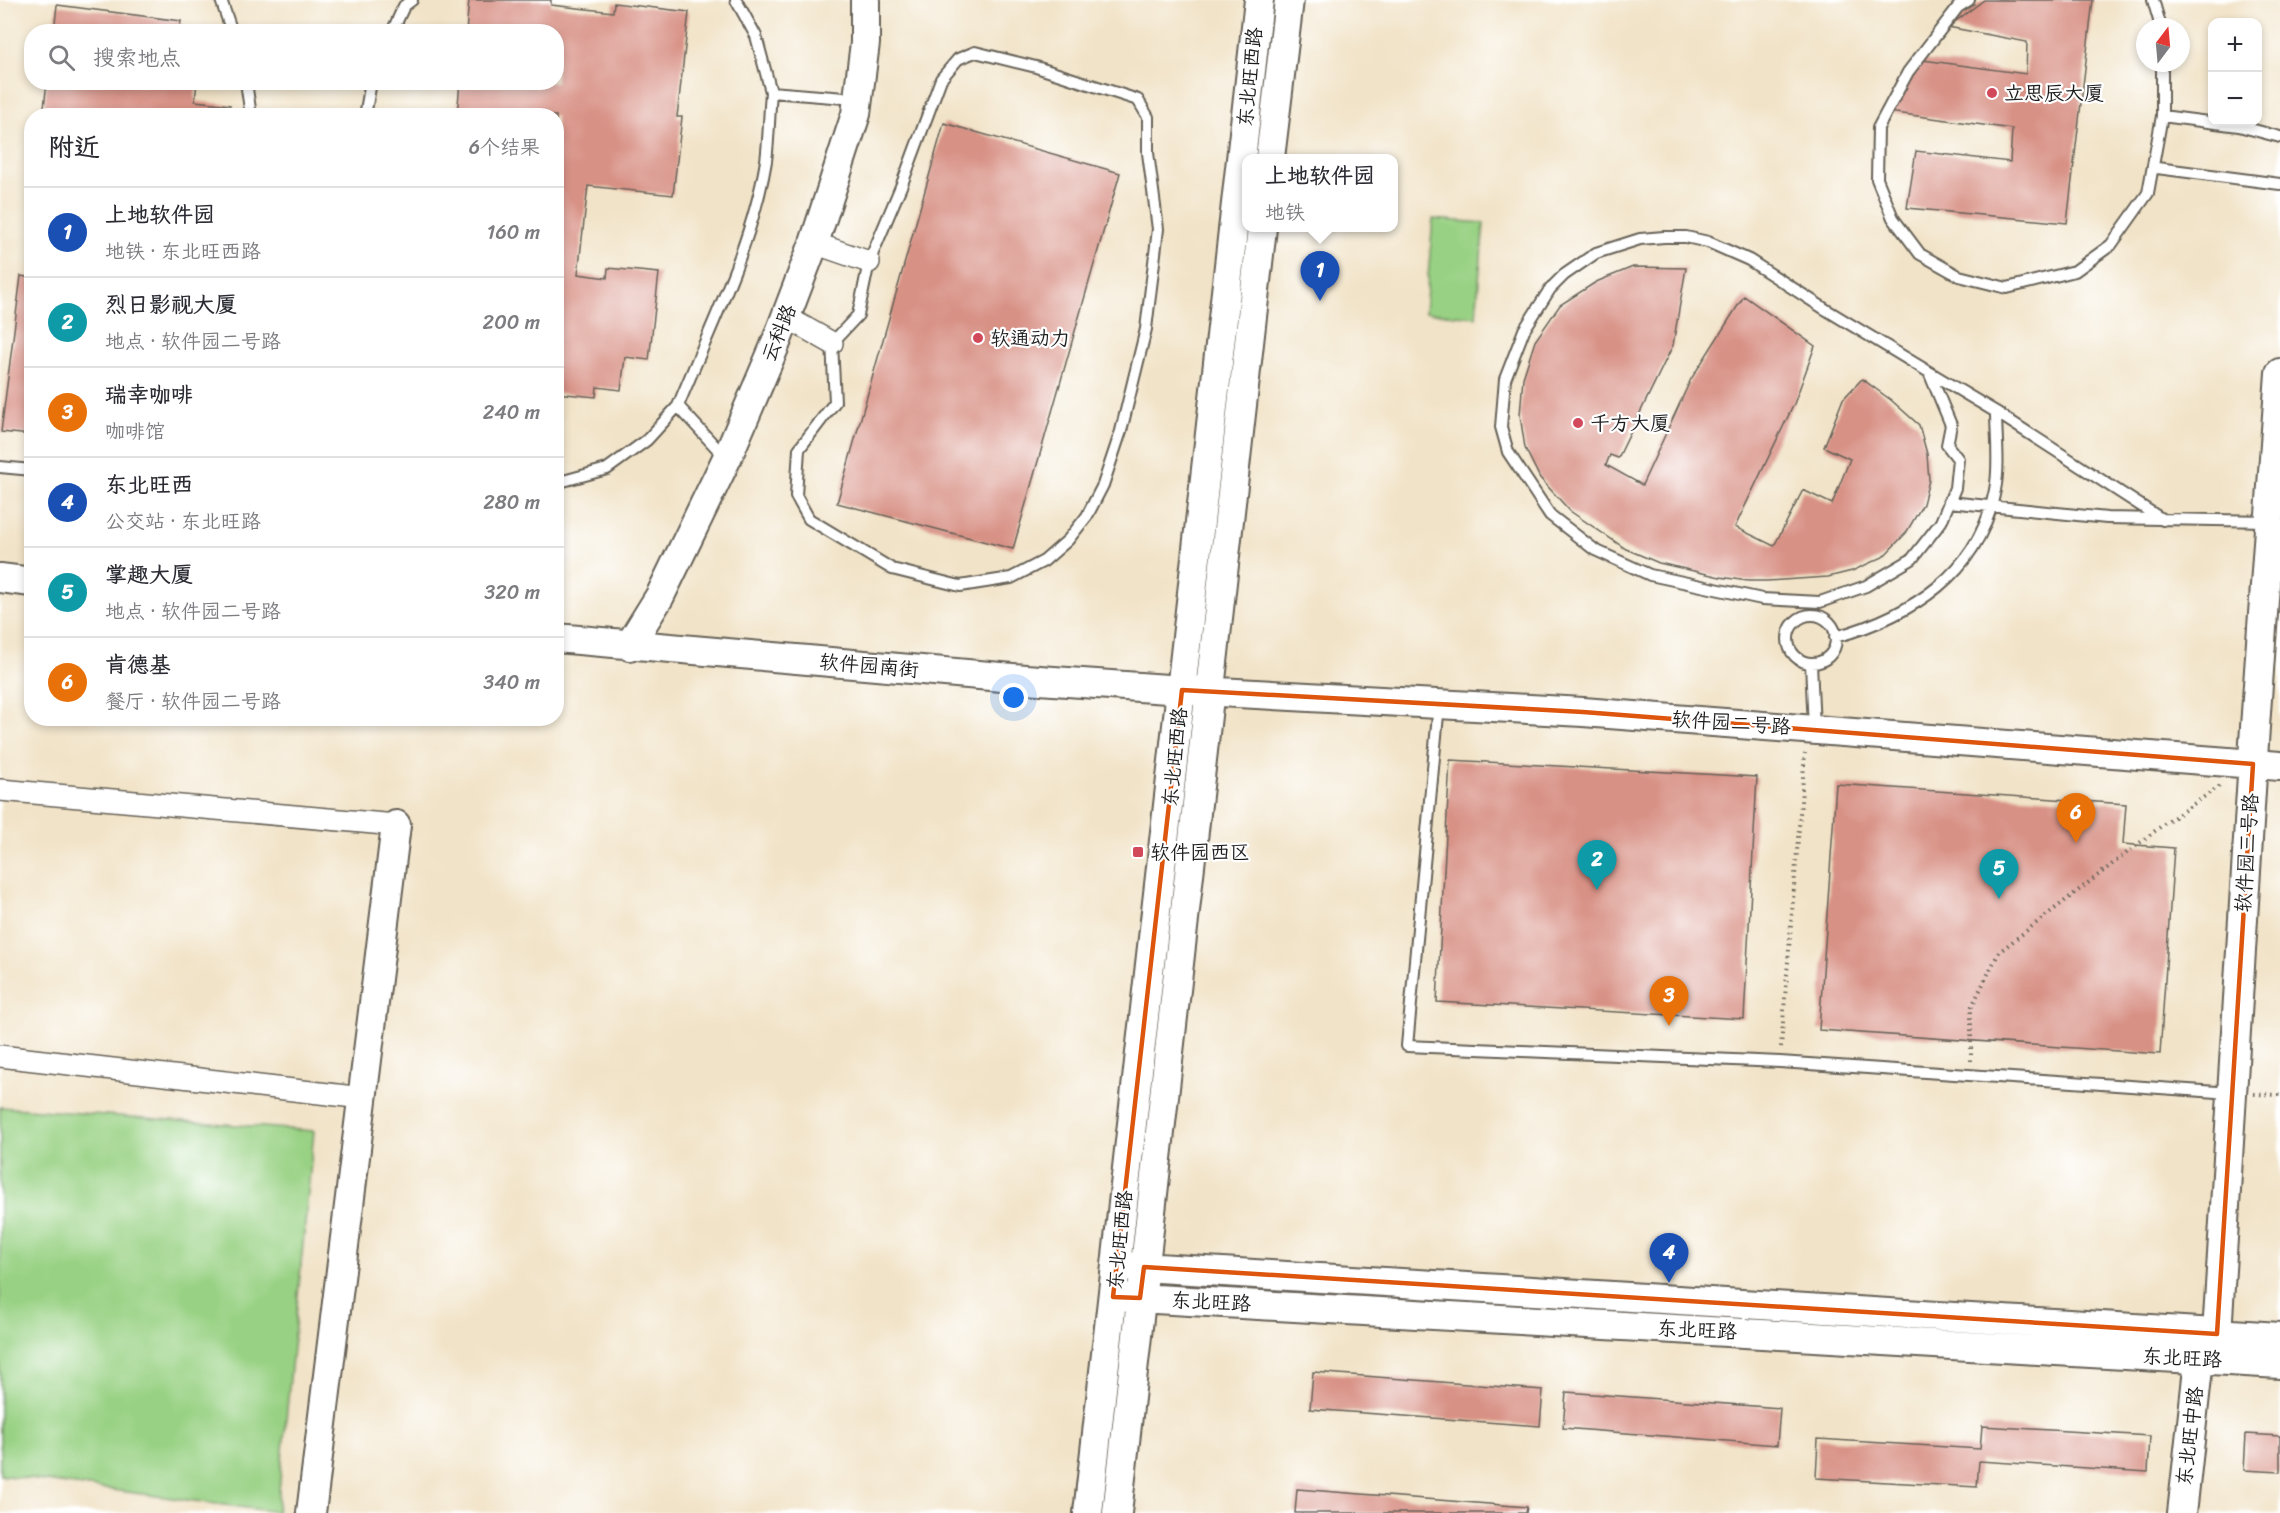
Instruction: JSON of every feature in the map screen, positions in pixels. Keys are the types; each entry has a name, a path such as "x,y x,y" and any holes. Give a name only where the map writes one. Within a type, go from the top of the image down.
{"street":[{"name":"云科路","path":"629,646 660,596 727,459 814,243 856,114 865,43 865,0"},
{"name":"东北旺西路","path":"1245,154 1259,0"},
{"name":"东北旺西路","path":"1271,154 1288,0"},
{"name":"东北旺西路","path":"1117,1513 1127,1298 1196,691 1242,186"},
{"name":"东北旺西路","path":"1196,691 1262,232"},
{"path":"814,243 869,262"},
{"path":"786,317 832,343"},
{"name":"软件园三号路","path":"2217,1334 2232,1092 2266,765 2280,373"},
{"path":"0,578 24,581"},
{"name":"软件园南街","path":"564,639 1196,691"},
{"name":"软件园二号路","path":"1196,691 1583,712 2266,765"},
{"path":"0,790 396,825 311,1513"},
{"path":"0,1056 363,1098"},
{"name":"东北旺路","path":"1130,1267 2280,1337"},
{"name":"东北旺西路","path":"1088,1513 1127,1298"},
{"name":"东北旺路","path":"1127,1298 2280,1364"},
{"path":"2199,1359 2217,1334"},
{"name":"东北旺中路","path":"2182,1513 2199,1359"}],"lane":[{"path":"221,0 229,24"},
{"path":"396,24 404,6 412,0"},
{"path":"564,481 607,469 647,440 678,406 726,290 749,227 766,161 771,92 756,36 736,0"},
{"path":"1970,0 1958,7 1908,72 1878,128 1877,179 1893,218 1920,254 1959,276 2007,288 2075,271 2112,245 2148,193 2162,116 2162,72"},
{"path":"2153,0 2158,18"},
{"path":"975,52 1036,68 1138,100 1148,117 1148,153 1158,230 1146,329 1121,431 1103,485 1068,540 1044,561 1011,578 960,586 892,569 808,519 796,496 799,449 835,402 832,343 858,315 869,262 902,184 941,79 958,59 975,52"},
{"path":"247,90 250,108"},
{"path":"367,108 370,90"},
{"path":"771,92 858,99"},
{"path":"2162,116 2239,126 2280,137"},
{"path":"2157,168 2280,184"},
{"path":"1929,372 1951,425 1947,445 1958,459 1955,488 1941,522 1911,559 1866,585 1820,602 1762,599 1650,575 1595,550 1550,515 1508,452 1501,427 1505,379 1524,330 1550,289 1564,275 1596,253 1640,240 1686,237 1727,249 1749,260 1825,309 1996,412 2163,520"},
{"path":"678,406 727,459"},
{"path":"1836,637 1860,630 1919,602 1952,575 1973,549 1991,508 1996,487 1996,412"},
{"path":"0,466 24,469"},
{"path":"1949,502 2107,518 2275,521"},
{"path":"1808,601 1811,615"},
{"path":"1811,615 1830,623 1836,637 1832,652 1826,658 1811,663 1796,657 1791,651 1788,635 1796,621 1811,615"},
{"path":"1811,663 1814,730"},
{"path":"1439,704 1407,1046 1780,1062 2232,1092"}],"path":[{"path":"1780,1062 1803,757 1814,730"},
{"path":"1971,1075 1971,1008 1999,952 2164,824 2266,765"}],"highlighted area":[{"path":"1182,690 1583,712 2253,764 2217,1334 1144,1267 1140,1298 1113,1297"}],"green space":[{"path":"1433,219 1484,223 1476,317 1425,312"},
{"path":"0,1107 314,1131 277,1512 0,1475"}],"building":[{"path":"469,0 551,0 551,5 613,12 614,3 689,12 677,117 682,117 673,195 588,186 578,274 607,278 608,268 659,273 649,360 625,357 621,390 597,387 596,397 564,394 564,108 458,108 459,90 564,90 564,24 467,24"},
{"name":"立思辰大厦","path":"1984,0 2093,0 2067,223 1907,208 1916,151 2010,162 2012,129 1888,112 1923,60 2026,74 2027,42 1948,27"},
{"path":"57,5 181,21 180,24 55,24"},
{"path":"46,90 196,90 195,101 230,105 229,108 44,108"},
{"name":"软通动力","path":"944,123 1120,173 1013,549 837,503"},
{"name":"千方大厦","path":"1633,267 1686,268 1673,345 1618,458 1610,455 1606,465 1642,485 1691,379 1744,296 1815,346 1794,404 1735,527 1774,546 1803,490 1832,504 1850,459 1824,447 1843,399 1862,379 1891,400 1919,425 1927,454 1929,480 1923,504 1906,533 1883,557 1852,571 1828,577 1767,581 1720,577 1659,563 1626,549 1570,511 1540,478 1525,448 1520,415 1523,378 1535,341 1560,305 1596,282"},
{"path":"21,276 24,277 24,434 1,432"},
{"path":"1450,760 1757,777 1744,1019 1437,1002"},
{"path":"1836,784 2126,804 2123,844 2174,848 2160,1054 1819,1030"},
{"path":"1313,1372 1543,1390 1540,1426 1310,1409"},
{"path":"1566,1392 1780,1408 1777,1445 1563,1428"},
{"path":"1982,1426 2150,1436 2148,1472 1979,1461 1977,1487 1816,1478 1818,1439 1980,1449"},
{"path":"2246,1434 2280,1436 2280,1472 2244,1470"},
{"path":"1297,1489 1527,1507 1526,1513 1295,1513"}],"place":[{"name":"立思辰大厦","path":"1992,93"},
{"name":"上地软件园","path":"1320,301"},
{"name":"软通动力","path":"978,338"},
{"name":"千方大厦","path":"1578,423"},
{"name":"肯德基","path":"2076,843"},
{"name":"软件园西区","path":"1138,852"},
{"name":"烈日影视大厦","path":"1597,890"},
{"name":"掌趣大厦","path":"1999,899"},
{"name":"瑞幸咖啡","path":"1669,1026"},
{"name":"东北旺西","path":"1669,1283"}]}
